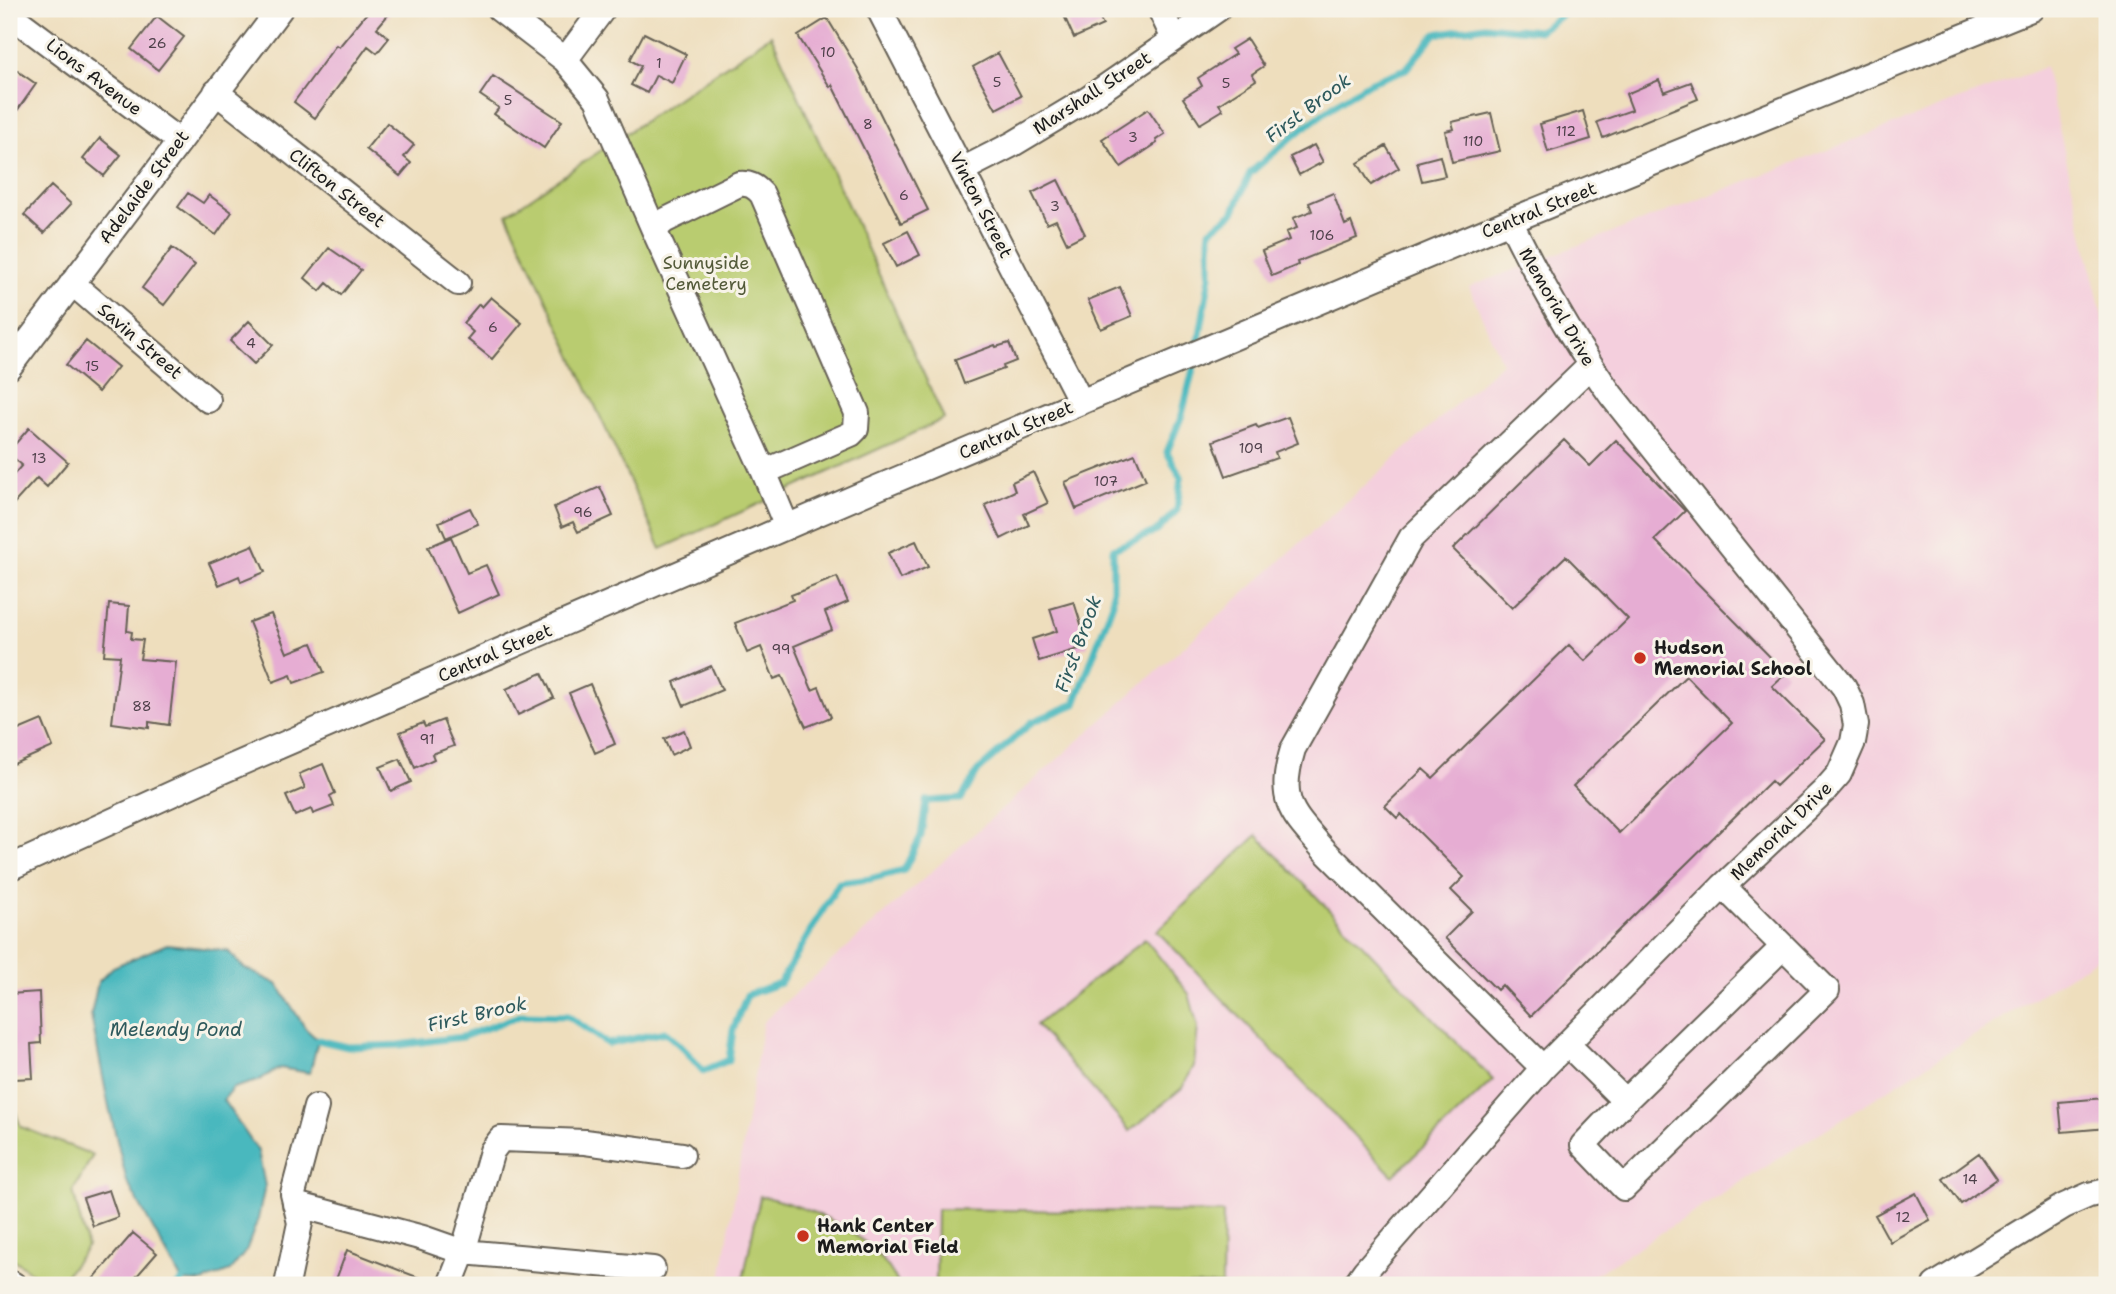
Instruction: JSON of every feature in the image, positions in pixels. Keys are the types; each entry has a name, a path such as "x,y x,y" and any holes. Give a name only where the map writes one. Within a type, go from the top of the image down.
{"street":[{"name":"Adelaide Street","path":"9,367 280,9"},
{"path":"499,9 565,60 597,99 787,527"},
{"path":"565,60 603,9"},
{"name":"Vinton Street","path":"878,9 1081,402"},
{"path":"1160,9 1174,39"},
{"name":"Marshall Street","path":"962,170 1013,144 1088,99 1218,9"},
{"name":"Central Street","path":"9,868 222,771 1081,402 1510,221 2031,9"},
{"name":"Lions Avenue","path":"9,14 179,141"},
{"name":"Clifton Street","path":"216,92 458,283"},
{"path":"654,230 664,220 739,184 747,183 762,194 857,413 858,421 851,434 764,472"},
{"name":"Memorial Drive","path":"1355,1285 1543,1068 1723,886 1824,792 1839,774 1853,742 1856,725 1852,704 1844,687 1590,366 1541,284 1510,221"},
{"name":"Savin Street","path":"72,283 208,400"},
{"path":"1543,1068 1325,851 1299,821 1290,807 1285,788 1286,771 1293,749 1411,538 1590,366"},
{"path":"1723,886 1827,990 1624,1188 1583,1145 1783,947"},
{"path":"1567,1044 1625,1101"},
{"path":"287,1285 300,1223 293,1194 316,1107"},
{"path":"450,1285 463,1252 492,1151 500,1139 585,1142 682,1156"},
{"path":"1935,1285 2064,1206 2089,1195 2107,1191"},
{"path":"295,1204 423,1238 463,1252 653,1269"},
{"path":"9,1282 14,1285"}],"shaded area":[{"name":"Hudson Memorial School","path":"2045,67 2107,338 2107,952 1578,1285 720,1285 763,1022 1502,363 1469,287"}],"green space":[{"name":"Sunnyside Cemetery","path":"771,35 944,419 661,549 507,214"},
{"path":"1257,835 1493,1080 1393,1176 1157,931"},
{"path":"1145,939 1189,994 1198,1027 1194,1066 1182,1088 1130,1131 1036,1025"},
{"path":"9,1095 21,1127 93,1155 73,1191 87,1247 58,1285 49,1285 9,1256"},
{"name":"Hank Center Memorial Field","path":"760,1196 821,1216 858,1237 888,1267 899,1285 742,1285"},
{"path":"937,1209 1223,1213 1222,1285 936,1285"}],"water":[{"name":"Melendy Pond","path":"167,944 228,951 244,968 277,984 306,1029 318,1040 310,1073 280,1068 257,1081 233,1088 223,1100 258,1151 265,1186 258,1219 246,1251 230,1271 202,1282 182,1281 127,1182 91,1015 98,982 113,967"}],"building":[{"path":"370,9 393,9 377,28 389,38 377,53 368,46 315,118 294,102 336,45 339,47"},
{"path":"1061,9 1095,9 1103,25 1074,38"},
{"path":"157,16 184,37 158,70 131,49"},
{"path":"827,18 858,69 928,210 901,223 832,85 830,87 798,36"},
{"path":"644,33 686,54 672,83 656,75 647,93 631,85 641,66 630,60"},
{"path":"1247,39 1264,66 1252,74 1256,80 1219,104 1223,110 1200,124 1183,98 1202,86 1198,78 1235,54 1231,49"},
{"path":"998,53 1021,96 996,109 973,67"},
{"path":"9,65 36,84 9,122"},
{"path":"493,76 562,121 544,148 494,114 499,108 480,95"},
{"path":"1659,80 1664,92 1691,82 1698,99 1603,138 1597,122 1632,110 1626,94"},
{"path":"1148,109 1165,134 1156,140 1157,143 1121,167 1102,139"},
{"path":"1583,111 1591,139 1548,152 1540,124"},
{"path":"1491,113 1500,151 1452,162 1445,131 1454,129 1452,122"},
{"path":"387,123 414,145 404,157 411,163 400,176 366,149"},
{"path":"100,138 121,155 104,176 83,159"},
{"path":"1314,145 1323,162 1299,175 1290,157"},
{"path":"1386,146 1399,168 1371,185 1358,163"},
{"path":"1440,156 1445,176 1422,181 1417,162"},
{"path":"1058,180 1085,234 1067,243 1056,220 1047,224 1032,193"},
{"path":"51,186 71,204 44,233 24,215"},
{"path":"188,193 203,203 209,195 232,212 216,235 178,207"},
{"path":"1333,193 1345,225 1351,222 1357,238 1297,262 1298,265 1272,276 1262,251 1289,240 1286,232 1297,228 1293,218 1312,211 1309,203"},
{"path":"908,231 920,255 896,267 884,243"},
{"path":"172,248 195,265 164,305 142,288"},
{"path":"329,248 361,270 341,295 327,283 320,291 305,278"},
{"path":"1120,287 1132,316 1101,329 1088,300"},
{"path":"491,297 522,323 492,359 467,339 473,332 463,323 479,304 482,307"},
{"path":"249,321 273,345 254,364 230,341"},
{"path":"86,341 118,367 98,392 66,365"},
{"path":"1009,343 1016,361 1003,366 1004,369 964,384 955,360 995,345 996,347"},
{"path":"1288,417 1298,443 1275,452 1277,458 1226,476 1213,441 1256,425 1258,428"},
{"path":"29,428 68,462 47,487 37,478 9,509 9,480 22,465 9,451"},
{"path":"1564,440 1590,466 1616,440 1685,511 1655,540 1786,673 1772,686 1825,739 1776,786 1771,781 1531,1016 1502,985 1497,990 1445,938 1472,911 1451,890 1464,877 1401,814 1397,818 1385,806 1423,769 1433,778 1569,645 1585,661 1628,619 1566,556 1512,608 1453,549","holes":["1686,676 1732,723 1619,833 1573,786"]},
{"path":"1135,454 1146,480 1076,509 1065,482"},
{"path":"1033,472 1048,503 1024,514 1029,525 1001,539 985,505 1015,491 1012,482"},
{"path":"600,487 613,516 578,532 573,522 562,527 554,507"},
{"path":"470,508 478,524 446,538 439,522"},
{"path":"451,537 467,573 486,565 499,594 458,613 428,547"},
{"path":"916,541 928,567 900,579 888,553"},
{"path":"253,545 265,572 241,582 239,576 219,585 209,563"},
{"path":"837,577 848,602 825,612 832,630 794,646 812,690 819,687 831,717 806,727 782,676 774,679 761,647 747,653 735,623 793,600 791,595"},
{"path":"1074,602 1088,646 1039,661 1032,639 1057,631 1050,609"},
{"path":"109,604 129,606 127,631 132,632 131,639 143,640 140,659 176,662 169,725 149,722 149,728 112,723 120,656 104,655"},
{"path":"271,614 287,653 312,643 324,672 294,683 291,675 273,682 249,622"},
{"path":"711,666 722,690 684,706 674,682"},
{"path":"542,673 554,698 518,715 506,689"},
{"path":"590,684 615,744 595,753 569,693"},
{"path":"42,720 53,747 9,766 9,734"},
{"path":"443,720 454,746 432,754 434,759 415,768 400,732 423,723 425,727"},
{"path":"684,730 690,746 671,755 664,739"},
{"path":"400,759 411,782 391,791 380,767"},
{"path":"323,764 335,793 330,796 334,806 313,814 311,809 295,816 286,796 305,788 299,774"},
{"path":"39,992 41,1043 31,1044 33,1078 14,1079 9,994"},
{"path":"2104,1098 2107,1128 2062,1132 2059,1102"},
{"path":"1979,1153 1997,1179 1961,1204 1943,1179"},
{"path":"109,1190 118,1217 93,1226 83,1198"},
{"path":"1916,1193 1930,1220 1890,1242 1875,1215"},
{"path":"133,1233 157,1253 129,1285 88,1285"},
{"path":"347,1250 435,1284 435,1285 334,1285"}],"waterway":[{"name":"First Brook","path":"1198,346 1210,276 1210,230 1233,213 1250,173 1298,132 1339,102 1369,83 1406,69 1435,34 1485,26 1539,31 1570,9"},
{"name":"First Brook","path":"318,1040 348,1047 399,1045 462,1037 522,1015 568,1016 608,1044 665,1032 703,1071 729,1060 733,1030 747,995 780,983 839,883 870,879 904,870 921,836 926,801 961,799 978,771 1032,722 1075,704 1113,603 1113,549 1157,531 1177,510 1181,477 1167,452 1182,415 1195,361"},
{"path":"178,1285 182,1281"}],"place":[{"name":"Hudson Memorial School","path":"1640,658"},
{"name":"Hank Center Memorial Field","path":"803,1236"}]}
